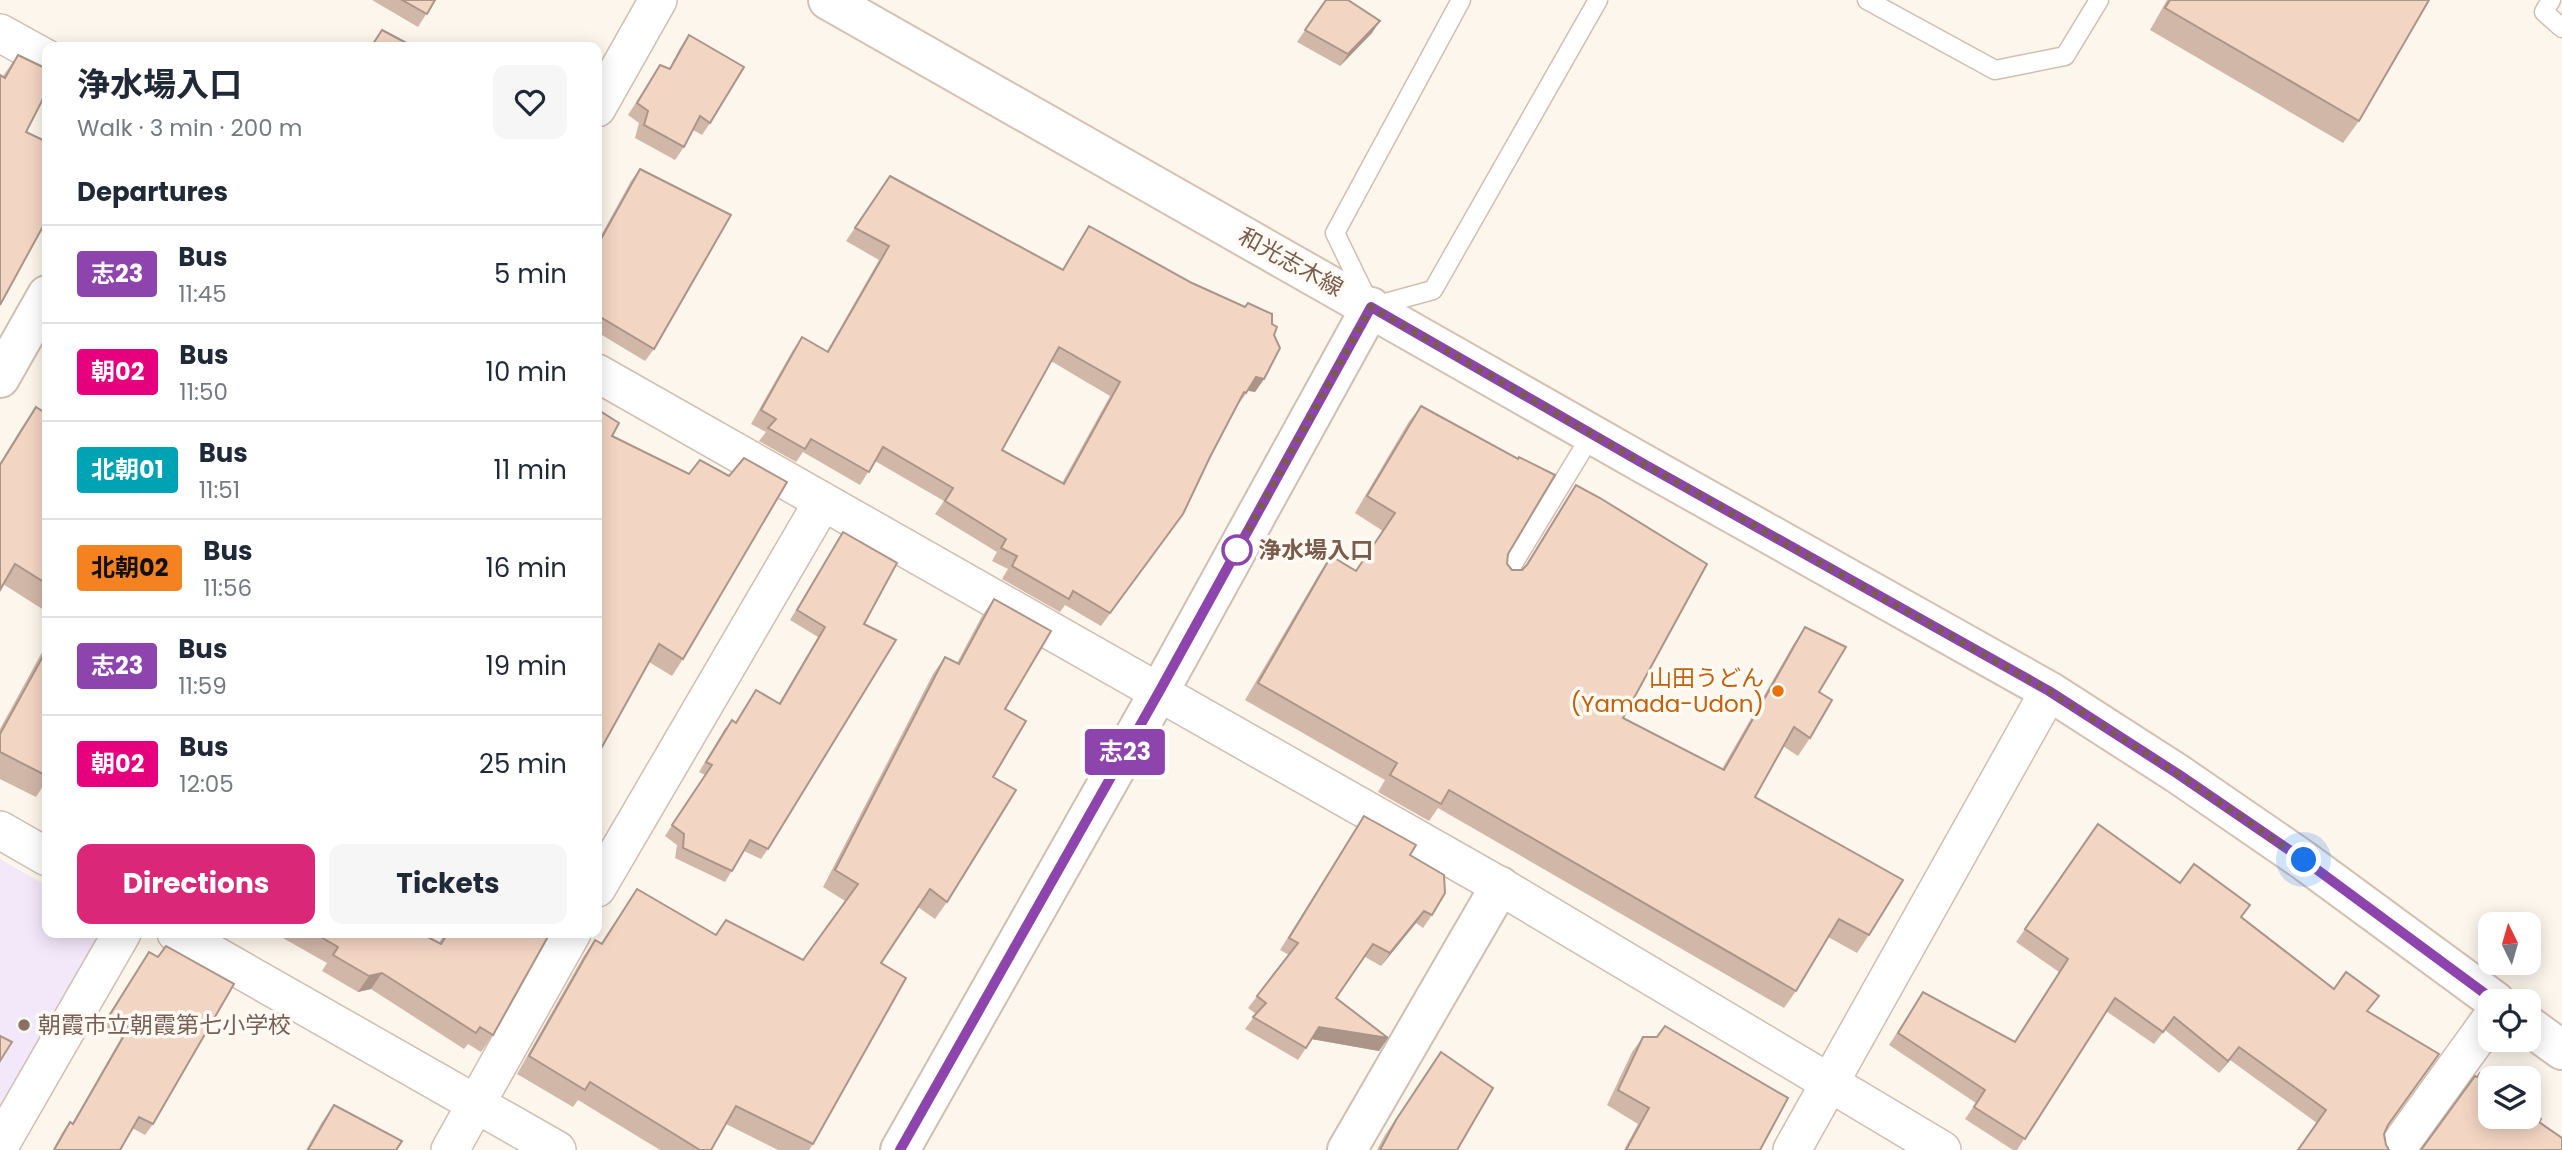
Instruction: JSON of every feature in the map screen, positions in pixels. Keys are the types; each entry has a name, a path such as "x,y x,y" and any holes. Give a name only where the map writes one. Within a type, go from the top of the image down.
{"main road":[{"name":"和光志木線","path":"828,0 2049,691 2304,860 2479,989"},
{"path":"0,378 42,304"},
{"path":"900,1150 1159,692 1371,307"},
{"path":"1347,1150 1500,886"},
{"path":"2541,1035 2562,1050"}],"street":[{"path":"602,99 658,0"},
{"path":"0,33 42,56"},
{"path":"602,376 1500,886 1942,1150"},
{"path":"602,879 822,503"},
{"path":"1791,1150 2049,691"},
{"path":"0,830 42,855"},
{"path":"0,1144 119,938"},
{"path":"185,938 558,1150"},
{"path":"450,1150 569,938"},
{"path":"2396,1150 2478,1037"}],"lane":[{"path":"1461,0 1335,233 1371,307 1433,290 1598,0"},
{"path":"1867,0 1995,70 2065,56 2099,0"},
{"path":"2551,0 2544,12 2562,28"},
{"path":"1504,577 1592,434"}],"shaded area":[{"name":"朝霞市立朝霞第七小学校","path":"0,859 42,883 42,938 95,938 96,942 0,1108"}],"building":[{"path":"402,0 435,0 427,14"},
{"path":"1326,0 1348,0 1380,21 1348,54 1305,30"},
{"path":"2170,0 2429,0 2359,121 2165,8"},
{"path":"382,30 405,42 374,42"},
{"path":"689,35 744,67 710,123 700,116 684,147 644,125 648,111 637,103 660,65 670,69"},
{"path":"18,55 42,67 42,101 26,132 42,140 42,228 0,305 0,75 5,78"},
{"path":"640,169 731,215 654,349 602,318 602,237"},
{"path":"890,176 1063,270 1089,226 1192,283 1245,307 1248,303 1272,314 1272,324 1277,327 1274,335 1280,348 1264,379 1256,377 1246,393 1244,392 1183,514 1110,613 1073,591 1069,599 1012,566 1017,556 1001,548 1006,539 945,501 953,488 883,447 869,472 811,439 805,449 768,428 776,419 761,410 802,337 828,352 889,246 855,228","holes":["1059,347 1120,382 1064,484 1002,450"]},
{"path":"1421,406 1518,459 1519,457 1555,475 1508,554 1507,564 1512,570 1522,570 1527,565 1576,485 1707,564 1623,718 1724,770 1805,627 1846,647 1819,692 1832,700 1810,738 1794,727 1755,797 1903,880 1869,935 1839,919 1796,991 1449,790 1441,804 1390,775 1397,763 1258,683 1331,556 1356,571 1395,513 1367,496"},
{"path":"36,407 42,411 42,581 15,564 0,590 0,465"},
{"path":"602,412 619,423 612,436 689,474 700,460 729,476 744,458 787,482 683,659 659,644 602,747"},
{"path":"843,532 897,563 864,624 896,640 768,849 750,840 732,871 683,848 684,834 672,825 712,765 706,762 732,720 736,723 756,690 780,704 825,627 797,610"},
{"path":"994,599 1051,631 1005,709 1026,721 993,777 1016,790 947,902 930,889 881,963 906,978 813,1144 736,1106 711,1150 700,1150 590,1082 585,1090 529,1056 595,940 602,944 637,889 716,935 726,920 803,960 858,884 835,870 945,657 959,664"},
{"path":"42,658 42,773 0,752 0,734"},
{"path":"1364,816 1416,845 1410,855 1444,875 1445,893 1432,915 1424,911 1390,953 1373,944 1336,998 1388,1038 1319,1027 1306,1048 1253,1017 1266,1003 1257,996 1298,943 1289,938"},
{"path":"2098,824 2180,883 2194,864 2250,905 2241,917 2334,989 2346,972 2379,996 2367,1011 2439,1054 2388,1125 2384,1134 2389,1150 2298,1150 2326,1110 2239,1047 2228,1061 2174,1017 2163,1032 2115,998 2025,1139 1974,1107 1985,1090 1898,1033 1923,992 2015,1042 2068,959 2025,929"},
{"path":"323,938 430,938 441,944 445,938 547,938 493,1035 480,1027 476,1033 382,973 369,976 333,955 338,947"},
{"path":"166,946 234,984 153,1124 139,1117 120,1150 54,1150 70,1122 73,1124 129,1027 109,1016 149,952 158,957"},
{"path":"1665,1026 1788,1098 1760,1150 1626,1150 1649,1108 1618,1090 1643,1037 1657,1037"},
{"path":"0,1036 12,1042 0,1061"},
{"path":"1441,1052 1493,1088 1457,1150 1380,1150 1396,1120"},
{"path":"2475,1076 2478,1129 2541,1129 2541,1123 2562,1138 2562,1150 2421,1150"},
{"path":"334,1105 402,1141 396,1150 308,1150"}],"bus line":[{"name":"志23","path":"900,1150 1159,692 1371,307 2049,691 2304,860 2479,989"}],"place":[{"name":"浄水場入口","path":"1237,550"},
{"name":"山田うどん (Yamada-Udon)","path":"1778,691"},
{"name":"朝霞市立朝霞第七小学校","path":"24,1025"}],"route":[{"path":"1237,550 1371,307 2049,691 2304,860"}]}
